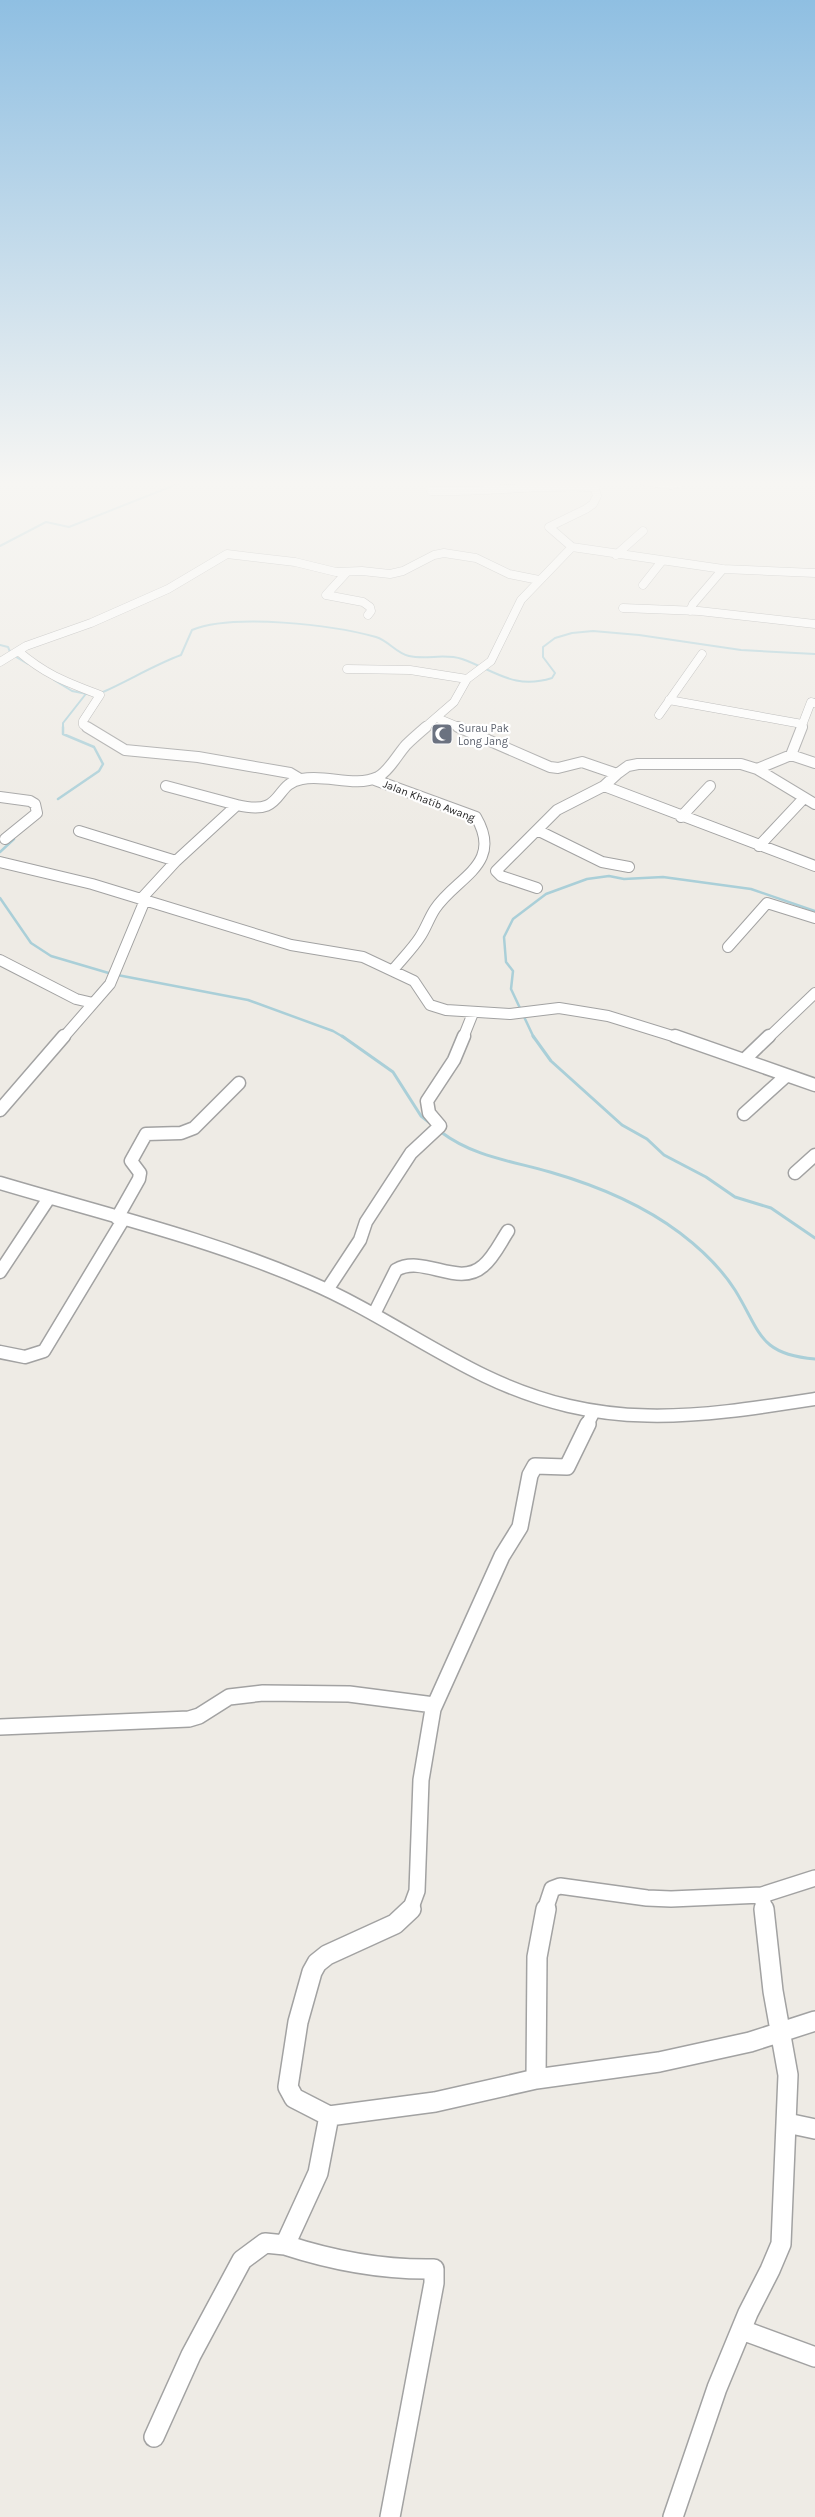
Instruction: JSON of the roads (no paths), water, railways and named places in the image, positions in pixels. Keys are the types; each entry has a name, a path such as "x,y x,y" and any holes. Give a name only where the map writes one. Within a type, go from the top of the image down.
{"street":[{"path":"0,662 26,646 91,623 147,598"},
{"path":"344,598 363,602 370,607 371,611 368,615"},
{"path":"14,654 60,680 100,694 99,699 84,718 83,725 120,748 179,757 198,757 290,773 300,778 318,777 355,782 375,780 407,744 454,702 467,679 481,669 495,654 518,605 523,598"},
{"path":"690,611 698,598"},
{"path":"623,608 690,611 815,624"},
{"path":"659,715 702,654"},
{"path":"347,669 410,670 467,679"},
{"path":"669,700 802,724"},
{"path":"791,755 811,702 815,703"},
{"path":"437,718 550,767 558,768 582,762 617,774"},
{"path":"757,769 791,755 815,763"},
{"path":"537,888 501,876 496,871 557,810 604,786 628,766 638,764 735,764 757,769 815,804"},
{"path":"166,786 253,809 268,807 291,784 300,778"},
{"name":"Jalan Khatib Awang","path":"375,780 476,817 484,831 483,853 476,869 435,908 420,937 393,970"},
{"path":"604,786 681,817 815,866"},
{"path":"681,817 710,786"},
{"path":"0,797 30,801 37,807 37,813 2,840"},
{"path":"759,846 796,804 804,798"},
{"path":"0,1110 110,984 118,968 143,899 176,861 237,805"},
{"path":"537,830 602,862 614,866 629,867"},
{"path":"79,831 176,861"},
{"path":"0,862 143,899 290,945 363,957 414,981 430,1005 434,1007 473,1013 525,1013 559,1008 608,1016 815,1085"},
{"path":"728,946 767,903 815,918"},
{"path":"0,960 76,999 93,1003"},
{"path":"744,1060 815,993"},
{"path":"327,1290 360,1240 366,1222 412,1153 440,1126 429,1113 427,1101 454,1060 473,1013"},
{"path":"744,1114 786,1076"},
{"path":"0,1352 25,1357 44,1351 120,1219 139,1179 140,1173 131,1160 146,1134 162,1132 179,1134 195,1128 221,1102 228,1098 239,1082"},
{"path":"795,1173 815,1155"},
{"path":"0,1183 223,1251 327,1290 493,1380 550,1400 594,1411 626,1416 671,1416 815,1399"},
{"path":"0,1272 49,1198"},
{"path":"374,1314 396,1270 403,1266 411,1265 457,1274 477,1271 486,1264 508,1231"},
{"path":"594,1411 568,1467 535,1466 530,1475 518,1535 502,1556 434,1705 426,1747 421,1793 418,1868 414,1906 406,1916 381,1931 338,1949 317,1963 311,1972 305,1994 288,2087 294,2098 329,2116 435,2102 536,2079 658,2062 750,2042 815,2021"},
{"path":"0,1727 188,1719 199,1716 229,1697 263,1693 349,1694 434,1705"},
{"path":"536,2079 537,1957 548,1896 552,1889 560,1886 671,1900 762,1895 815,1878"},
{"path":"673,2517 695,2450 742,2330 775,2264 781,2244 788,2075 773,1991 762,1895"},
{"path":"285,2245 318,2173 329,2116"},
{"path":"787,2123 815,2129"},
{"path":"154,2437 191,2355 242,2260 265,2244 285,2245 331,2259 415,2270 434,2269 434,2282 390,2517"},
{"path":"742,2330 815,2357"}],"waterway":[{"path":"103,692 181,655 192,630 232,622 283,623 335,628 376,637 409,656 455,657 506,678 527,682 552,678 555,673 543,657 543,647 555,638 572,633 593,631 639,635 741,650 815,654"},
{"path":"0,645 8,647 11,654 28,664"},
{"path":"54,680 72,691 92,695"},
{"path":"58,799 99,771 103,764 94,747 63,734 63,723 85,695"},
{"path":"0,852 14,839"},
{"path":"533,1036 511,989 513,971 506,962 504,937 513,919 546,894 587,879 609,876 624,879 663,877 751,889 815,911"},
{"path":"0,898 31,943 51,956 112,974 248,1000 333,1031 344,1037"},
{"path":"533,1036 551,1061 622,1125 647,1139 664,1155 706,1177 735,1197 771,1208 815,1238"},
{"path":"344,1037 393,1072 421,1116 430,1123"},
{"path":"441,1132 480,1153 584,1183 650,1213 688,1239 717,1267 735,1290 763,1338 771,1346 782,1352 815,1359"}],"place":[{"name":"Surau Pak Long Jang","path":"442,734"}]}
